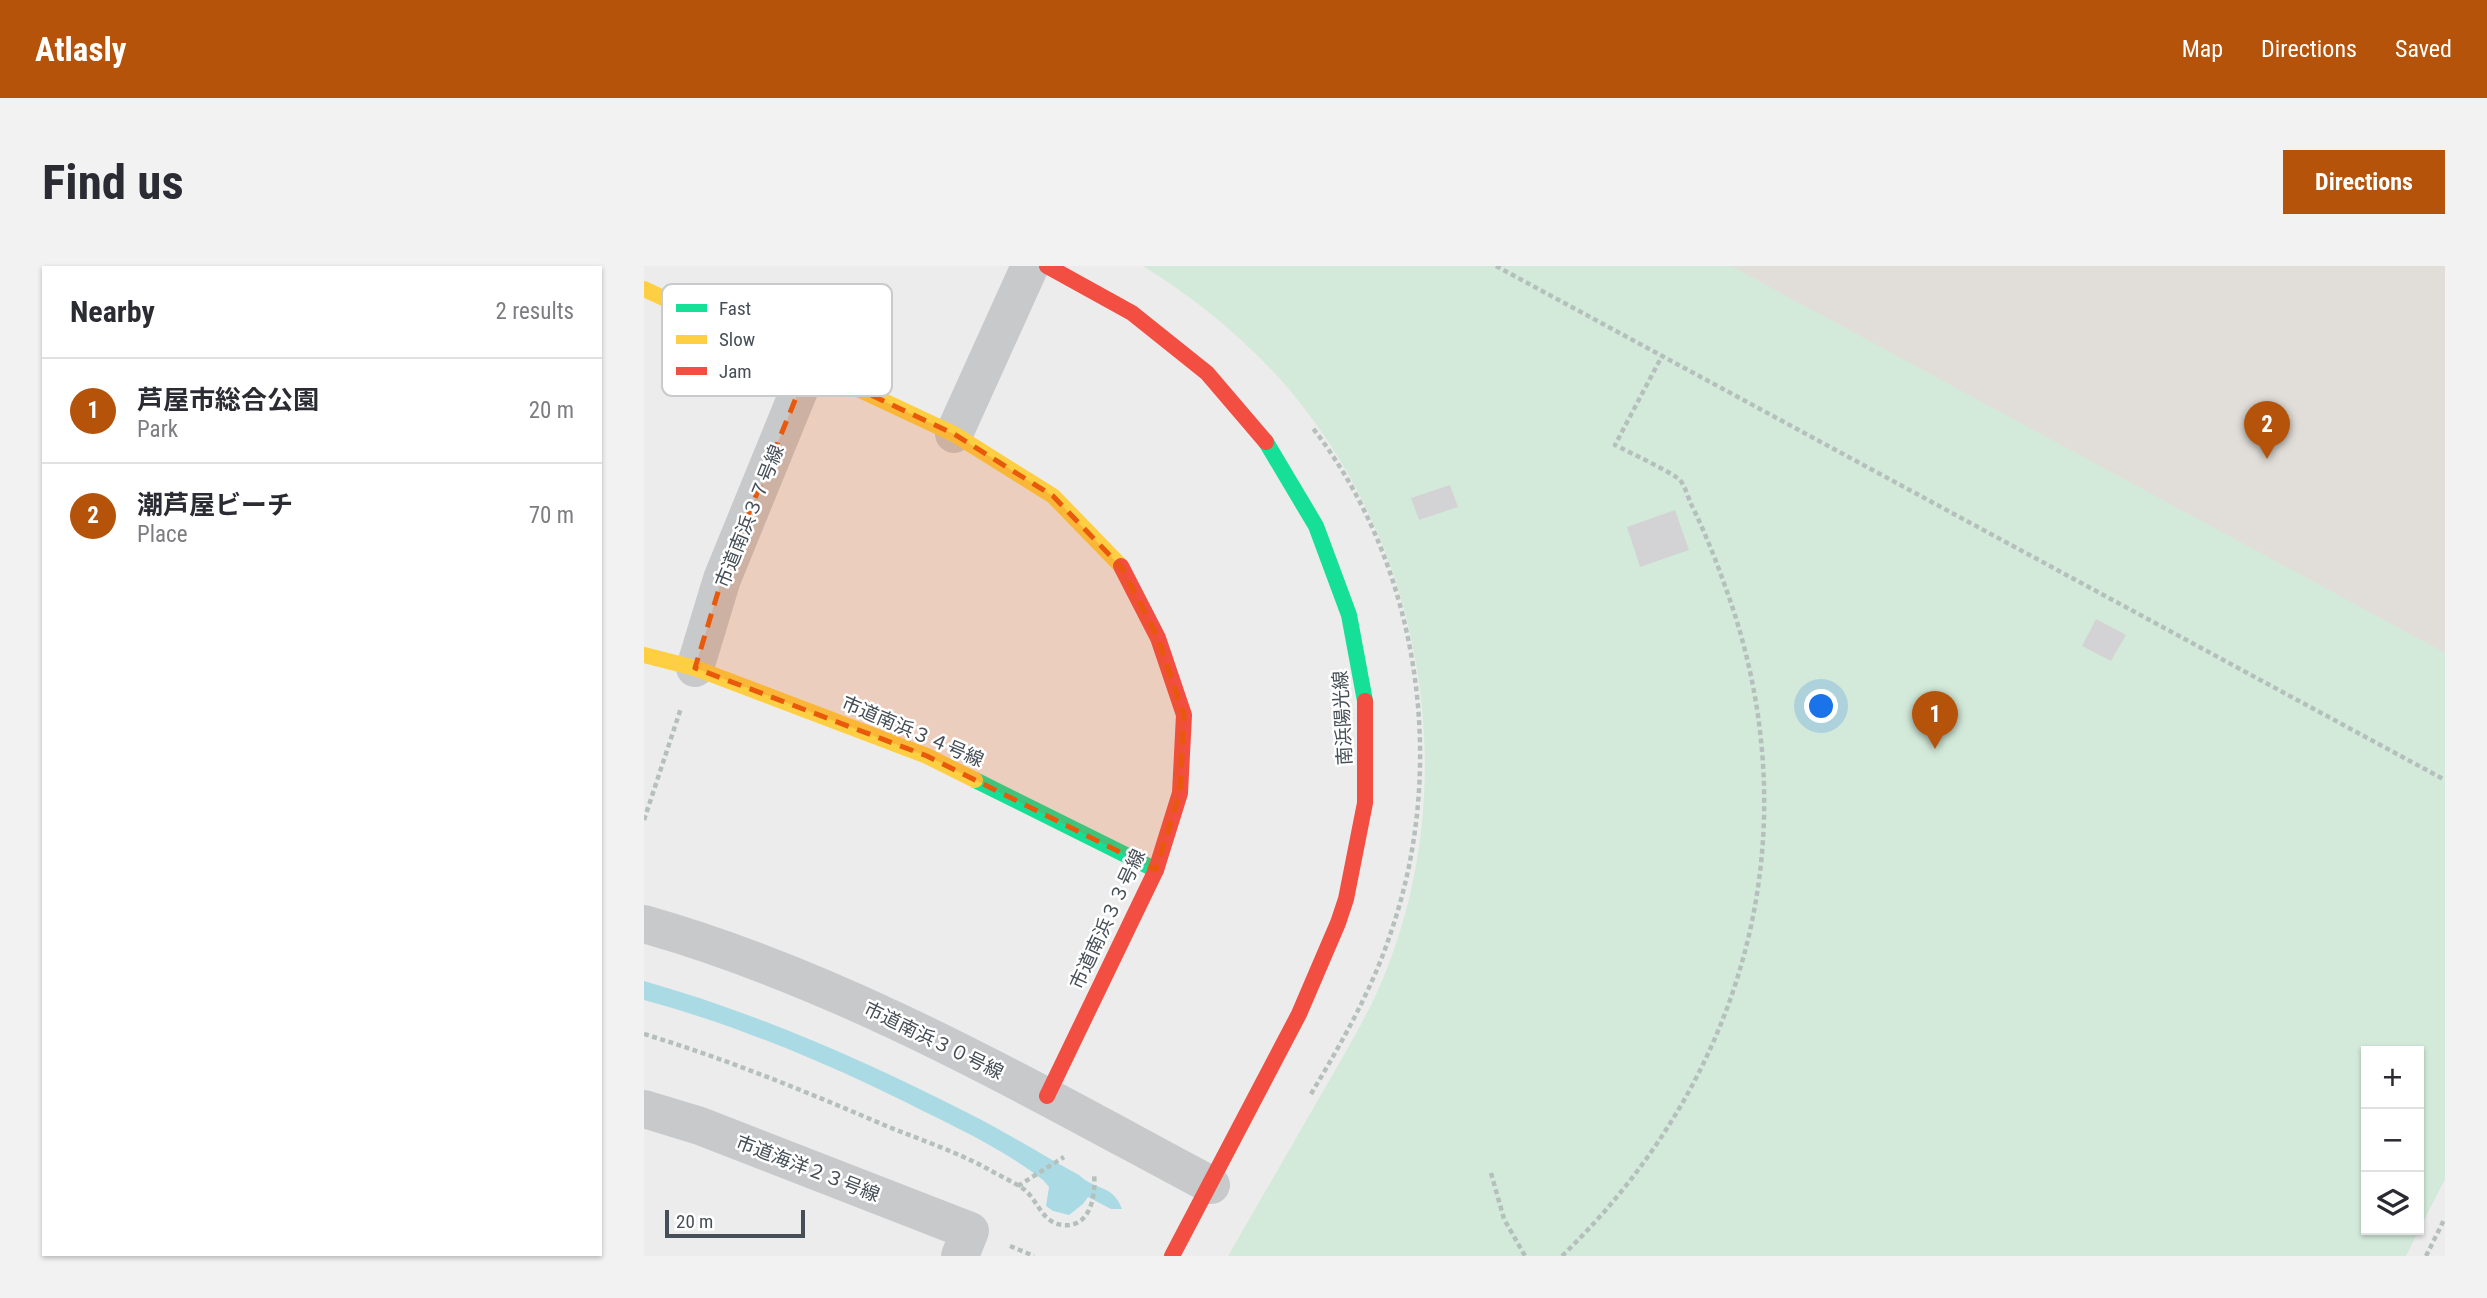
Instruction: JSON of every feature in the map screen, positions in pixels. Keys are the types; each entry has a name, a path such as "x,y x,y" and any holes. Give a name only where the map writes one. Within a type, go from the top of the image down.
{"street":[{"path":"954,434 1030,266"},
{"name":"南浜陽光線","path":"1046,266 1097,290 1157,329 1210,376 1257,429 1278,457 1313,519 1340,585 1358,653 1366,723 1366,770 1361,828 1346,898 1305,1002 1172,1256"},
{"name":"市道南浜３３号線","path":"644,289 662,297"},
{"name":"市道南浜３７号線","path":"695,668 722,579 797,396"},
{"name":"市道南浜３３号線","path":"873,396 954,434 1053,496 1122,568 1158,638 1184,715 1180,793 1156,870 1047,1096"},
{"name":"市道南浜３４号線","path":"644,655 695,668 927,756 1156,870"},
{"name":"市道南浜３０号線","path":"644,924 709,942 871,1008 1047,1096 1211,1185"},
{"name":"市道海洋２３号線","path":"644,1109 701,1126 965,1243"}],"path":[{"path":"1496,266 2445,780"},
{"path":"1562,1256 1604,1214 1630,1182 1678,1114 1697,1078 1725,1014 1742,962 1758,881 1762,839 1762,757 1751,675 1728,595 1698,517 1679,479 1615,444 1662,356"},
{"path":"644,820 695,668"},
{"path":"644,1034 701,1051 797,1088 984,1167 1027,1192 1040,1212 1055,1223 1071,1225 1085,1217 1092,1202 1094,1174"},
{"path":"1018,1186 1058,1160"},
{"path":"1491,1173 1504,1219 1525,1256"},
{"path":"2426,1256 2445,1218"}],"highlighted area":[{"path":"809,366 954,434 1053,496 1122,568 1158,638 1184,715 1180,793 1156,870 927,756 695,668 722,579"}],"green space":[{"path":"1143,266 2445,266 2445,1179 2424,1220 2424,1046 2361,1046 2361,1235 2417,1235 2406,1256 1228,1256 1358,1031 1388,966 1411,891 1423,813 1424,735 1415,657 1395,581 1366,508 1327,440 1279,378 1248,346 1198,304"}],"sand":[{"path":"1731,266 2445,266 2445,653"}],"water":[{"path":"644,981 768,1023 889,1075 982,1120 1085,1180 1109,1191 1122,1209 1111,1209 1088,1197 1069,1215 1053,1211 1046,1206 1049,1187 1043,1180 985,1142 889,1094 786,1048 716,1022 644,1000"}],"building":[{"path":"1450,485 1458,507 1419,520 1411,498"},
{"path":"1675,510 1689,550 1640,567 1627,527"},
{"path":"2096,619 2126,635 2111,661 2082,646"}],"traffic: fast":[{"path":"1266,442 1316,526 1349,615 1365,701"},
{"path":"975,780 1156,870"}],"traffic: slow":[{"path":"644,289 662,297"},
{"path":"873,396 954,434 1053,496 1121,566"},
{"path":"644,655 695,668 927,756 975,780"}],"traffic: jam":[{"path":"1047,266 1132,313 1207,373 1266,442"},
{"path":"1047,1096 1156,870 1180,793 1184,715 1158,638 1121,566"},
{"path":"1172,1256 1299,1014 1338,923 1346,899 1365,803 1365,701"}],"place":[{"name":"潮芦屋ビーチ","path":"2267,459"},
{"name":"芦屋市総合公園","path":"1935,749"}]}
